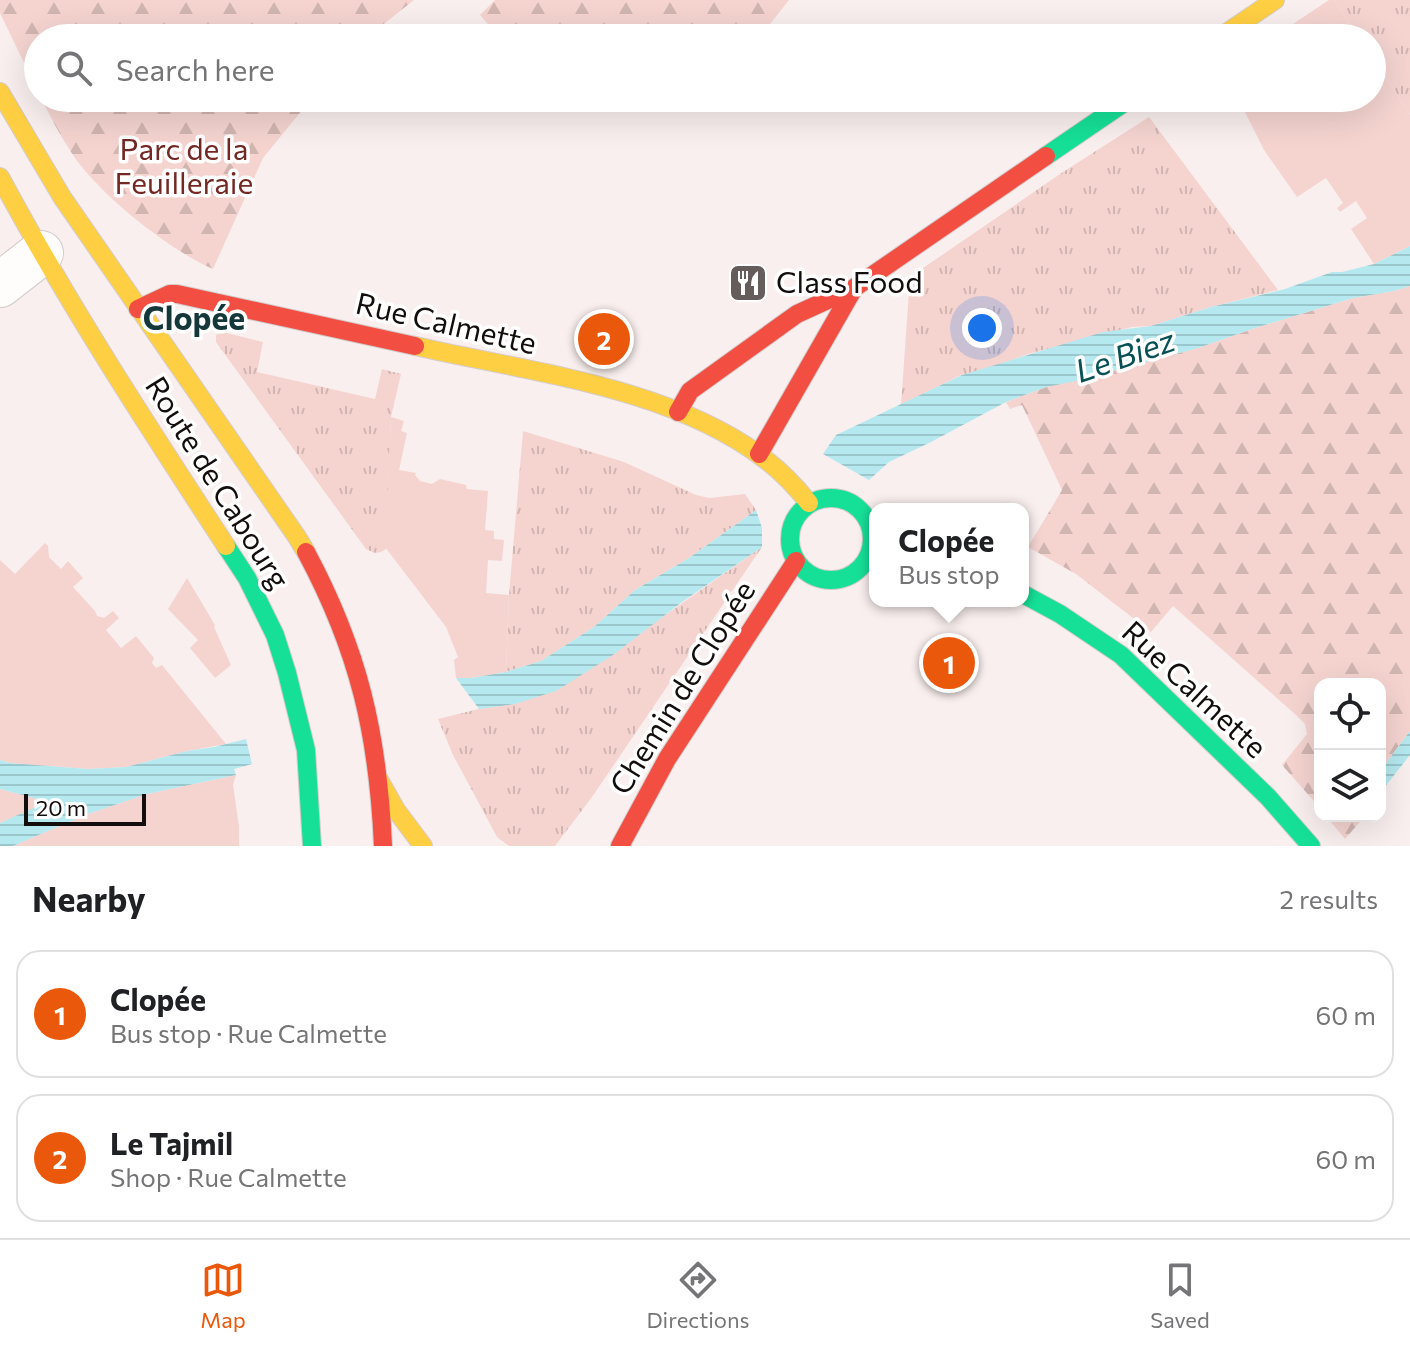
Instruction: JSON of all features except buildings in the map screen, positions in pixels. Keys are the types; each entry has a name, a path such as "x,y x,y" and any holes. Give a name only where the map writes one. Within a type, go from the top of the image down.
{"street":[{"path":"1240,24 1275,0"},
{"name":"Route de Cabourg","path":"0,92 62,197 297,537 319,577 357,670 368,716 378,778 383,846"},
{"path":"678,412 690,391 797,314 854,288 1111,112"},
{"name":"Route de Cabourg","path":"0,177 41,253 247,578 275,635 306,750 312,846"},
{"path":"0,285 41,253"},
{"path":"759,454 854,288"},
{"name":"Rue Calmette","path":"138,309 170,294 177,294 608,389 717,428 759,454 792,482 809,503"},
{"path":"869,520 854,504 840,498 824,498 809,503 798,514 791,529 790,546 796,561 807,573 823,580 839,580 855,573 869,556"},
{"name":"Chemin de Clopée","path":"620,846 667,759 796,561"},
{"name":"Rue Calmette","path":"1029,597 1121,655 1268,797 1311,846"},
{"path":"378,778 396,810 423,846"}],"green space":[{"name":"Parc de la Feuilleraie","path":"0,0 414,0 384,24 24,24 24,63 0,13"},
{"path":"495,0 789,0 770,24 488,24 480,15"},
{"path":"1329,0 1334,0 1350,24 1293,24"},
{"path":"1334,0 1410,0 1410,114 1386,78 1386,24 1350,24"},
{"path":"1386,78 1410,114 1410,246 1374,264 1351,229 1367,218 1356,201 1340,212 1337,208 1343,203 1326,178 1297,197 1264,150 1245,112 1386,112"},
{"name":"Parc de la Feuilleraie","path":"48,112 301,112 263,158 213,269 176,248 116,202 83,168"},
{"path":"1149,117 1278,290 1151,326 1132,327 1028,354 961,375 901,405 910,277"},
{"path":"1410,286 1410,731 1386,763 1386,678 1314,678 1314,801 1282,765 1307,734 1305,724 1297,716 1173,606 1151,632 1076,574 1029,548 1062,490 1022,405 1010,409 1006,402 1046,387 1198,348 1353,298"},
{"path":"222,332 263,342 257,372 375,399 382,369 401,374 391,417 386,549 375,553 366,549 216,342 216,335"},
{"path":"391,417 404,421 401,431 407,433 399,470 416,473 420,481 432,484 440,479 466,485 467,489 488,491 485,530 494,531 494,539 504,540 502,561 488,560 486,593 509,595 506,672 456,678 454,660 458,657 446,627 385,547"},
{"path":"523,431 624,462 696,495 709,498 745,494 756,510 689,558 635,590 594,627 541,661 506,672 509,595"},
{"path":"45,543 49,557 61,569 68,561 83,578 73,587 97,616 104,618 113,611 119,618 106,630 121,648 136,636 154,658 152,663 156,668 162,665 226,744 126,767 88,769 0,760 0,560 15,574"},
{"path":"762,547 592,797 555,846 509,846 497,837 453,755 438,719 515,704 658,620"},
{"path":"187,578 215,625 231,665 215,678 190,648 198,640 168,609"},
{"path":"236,775 233,785 239,846 13,846 85,815 147,794"},
{"path":"0,789 37,799 41,806 0,823"},
{"path":"1331,822 1360,822 1345,839"}],"water":[{"name":"Le Biez","path":"1410,246 1410,286 1353,298 1198,348 1046,387 1006,402 889,462 869,480 823,454 836,435 962,375 1103,332 1151,326 1285,289 1332,272 1374,264"},
{"path":"756,510 762,528 762,547 682,602 613,655 556,691 515,704 479,709 456,678 506,672 541,661 594,627 635,590 689,558"},
{"path":"1410,731 1410,755 1386,785 1386,763"},
{"path":"246,739 252,764 234,769 236,775 147,794 85,815 13,846 0,846 0,823 40,805 37,799 0,789 0,760 88,769 126,767"}],"traffic: fast":[{"path":"1046,156 1110,112"},
{"path":"869,523 860,510 847,501 823,498 802,510 790,531 790,547 797,562 808,573 823,580 847,577 860,568 869,555"},
{"path":"226,546 247,578 275,635 287,673 306,750 312,846"},
{"path":"1029,597 1121,655 1268,797 1311,846"}],"traffic: slow":[{"path":"1240,24 1275,0"},
{"path":"0,92 62,197 306,552"},
{"path":"0,177 81,318 226,546"},
{"path":"415,346 598,385 688,415 729,435 766,460 809,503"},
{"path":"378,778 396,810 423,846"}],"traffic: jam":[{"path":"678,412 690,391 797,314 854,288 1046,156"},
{"path":"759,454 854,288"},
{"path":"138,309 170,294 177,294 415,346"},
{"path":"306,552 340,624 362,694 376,767 383,846"},
{"path":"620,846 667,759 796,561"}],"place":[{"name":"Class Food","path":"748,283"},
{"name":"Le Tajmil","path":"604,339"},
{"name":"Clopée","path":"949,663"}],"district":[{"name":"Clopée","path":"194,319"}]}
